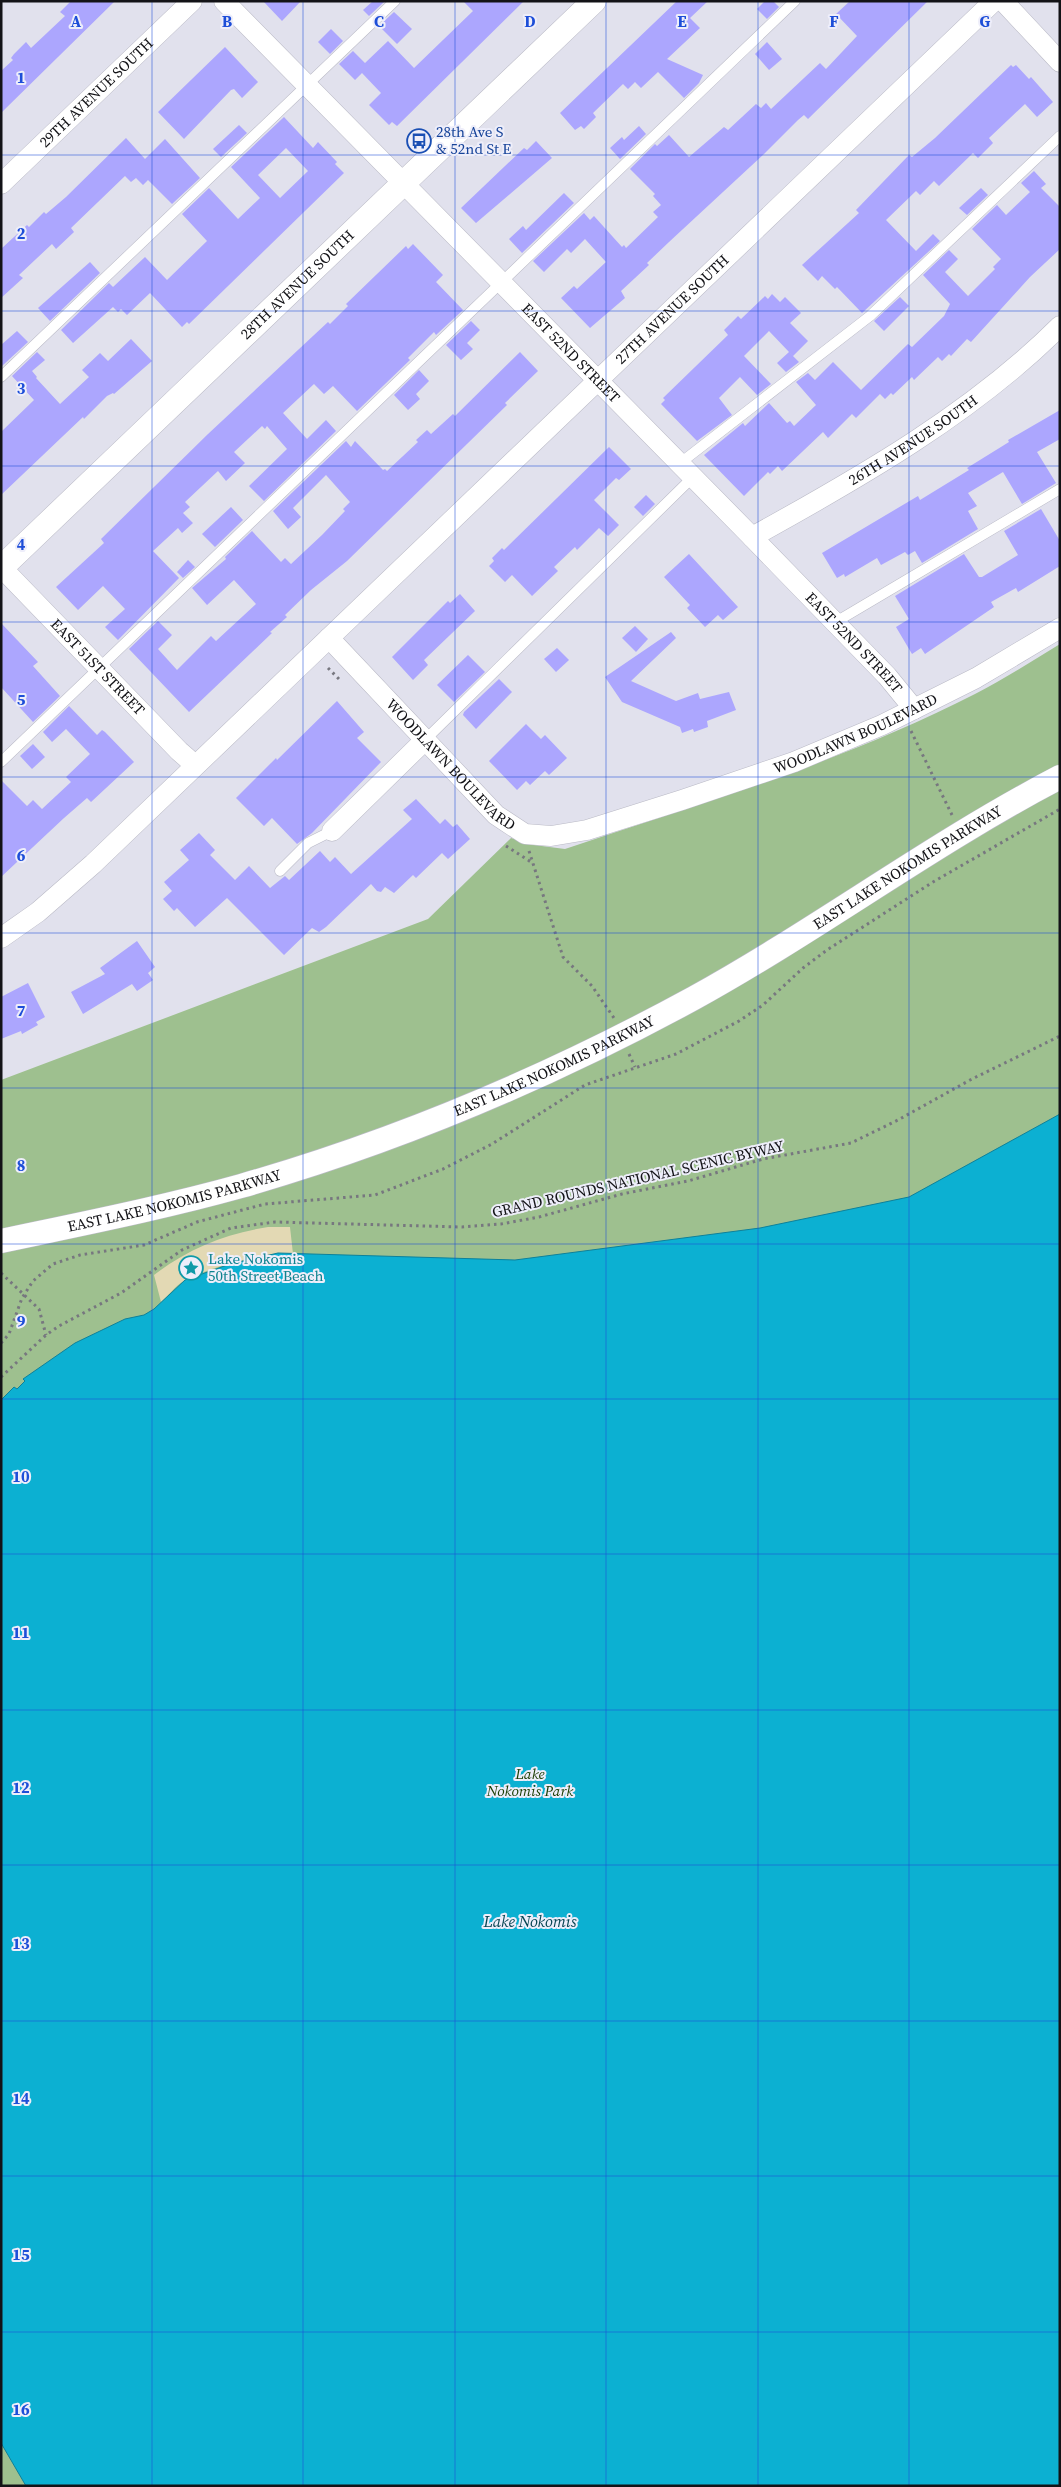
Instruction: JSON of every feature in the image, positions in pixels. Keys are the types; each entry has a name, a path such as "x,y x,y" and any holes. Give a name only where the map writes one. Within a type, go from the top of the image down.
{"street":[{"name":"29TH AVENUE SOUTH","path":"1,184 192,1"},
{"name":"EAST 52ND STREET","path":"224,1 501,282 596,382 752,537 890,680 911,717"},
{"name":"28TH AVENUE SOUTH","path":"1,568 402,182 594,1"},
{"name":"27TH AVENUE SOUTH","path":"329,638 994,1"},
{"path":"1003,1 1060,62"},
{"name":"26TH AVENUE SOUTH","path":"752,537 942,423 991,389 1060,326"},
{"name":"EAST 51ST STREET","path":"1,568 101,668 179,751 195,765"},
{"name":"WOODLAWN BOULEVARD","path":"329,638 478,798 508,824 525,834 551,836 587,830 794,762 860,735 911,717 1060,628"},
{"path":"1,938 65,890 329,638"},
{"path":"332,831 425,740"},
{"name":"EAST LAKE NOKOMIS PARKWAY","path":"1,1240 192,1199 336,1156 474,1103 622,1035 753,964 960,833 1060,777"}],"lane":[{"path":"1,377 395,1"},
{"path":"1,762 795,1"},
{"path":"679,464 870,316 1060,136"},
{"path":"425,740 693,478"},
{"path":"834,623 1060,488"},
{"path":"280,871 308,843 332,831"}],"path":[{"path":"911,717 960,833"},
{"path":"531,862 564,957 604,1002 622,1035"},
{"name":"GRAND ROUNDS NATIONAL SCENIC BYWAY","path":"1,1377 46,1335 76,1316 121,1293 182,1250 236,1227 283,1222 462,1227 501,1224 539,1217 622,1194 688,1181 764,1159 851,1143 898,1120 970,1080 1060,1036"},
{"path":"1,1273 39,1309 43,1317 46,1335"}],"green space":[{"name":"Lake Nokomis","path":"1060,644 1060,2486 1,2486 1,1080 428,919 511,838 534,845 565,849 773,779 876,740 926,718 986,688"}],"sand":[{"name":"Lake Nokomis 50th Street Beach","path":"268,1227 290,1227 293,1254 267,1255 252,1258 208,1271 181,1283 161,1302 154,1275 167,1265 194,1250 222,1238"}],"water":[{"name":"Lake Nokomis","path":"1060,1114 1060,2486 26,2486 1,2443 1,1400 14,1387 17,1389 25,1381 23,1379 75,1343 125,1319 144,1315 154,1309 185,1280 230,1264 278,1253 515,1260 760,1228 909,1197"}],"building":[{"path":"71,1 115,1 1,113 1,71 13,60 11,58 26,42 31,48 65,16 60,12"},
{"path":"263,1 301,1 282,21"},
{"path":"373,1 384,2 369,16 363,10"},
{"path":"463,1 524,1 397,126 392,122 389,125 369,105 381,93 362,73 355,80 339,64 353,51 365,63 388,41 414,68 473,11"},
{"path":"677,1 708,1 690,18 700,28 667,59 703,75 699,83 684,98 658,72 641,88 635,82 628,89 623,84 593,113 596,117 584,129 581,126 575,130 560,113"},
{"path":"765,1 773,1 779,7 767,19 757,9"},
{"path":"850,1 928,1 808,119 804,115 798,120 647,263 649,265 621,291 625,298 590,328 561,298 574,286 577,289 606,262 585,239 571,253 567,249 544,272 533,261 584,213 590,220 594,216 622,247 624,245 626,248 658,217 653,212 661,205 653,196 655,194 630,169 655,144 657,146 669,135 689,157 724,127 728,130 756,104 761,108 766,103 771,109 820,63 826,69 857,36 836,14"},
{"path":"394,12 412,29 397,44 379,26"},
{"path":"331,29 343,41 330,54 318,42"},
{"path":"767,42 782,59 769,70 755,54"},
{"path":"225,47 258,82 242,98 234,89 231,90 184,139 158,112"},
{"path":"1011,65 1013,67 1016,65 1029,79 1031,77 1053,102 1037,117 1025,104 989,138 993,143 978,158 973,153 939,186 934,181 920,195 916,191 886,220 916,251 933,234 940,241 862,313 837,287 835,289 822,276 818,281 802,265 859,213 856,210 909,155 912,157 935,138"},
{"path":"284,117 313,148 318,142 337,162 335,164 344,173 189,324 187,322 182,327 150,293 127,315 121,309 118,312 113,307 73,343 61,330 109,283 113,287 145,257 167,280 207,241 182,214 209,188 238,219 260,198 231,167","holes":["286,148 308,171 280,198 258,175"]},
{"path":"239,125 247,133 221,157 213,149"},
{"path":"639,126 646,134 620,159 610,148 622,137 624,140"},
{"path":"126,138 145,159 165,139 200,178 172,204 148,180 143,185 136,178 131,182 125,176 71,228 74,232 56,249 52,244 19,275 23,278 1,298 1,249 27,225 29,227 44,212 46,214 66,197"},
{"path":"536,141 552,158 476,223 461,208 524,148 527,150"},
{"path":"1034,171 1046,184 1041,188 1060,207 1060,249 1030,277 971,342 967,339 951,356 949,354 942,361 938,357 914,380 912,377 893,395 891,393 885,399 880,394 856,418 852,414 828,438 823,432 782,471 778,466 770,474 768,472 744,496 704,455 743,423 745,426 769,403 787,423 790,421 794,426 816,405 796,382 808,373 815,380 833,362 861,390 908,344 912,347 944,316 950,304 923,275 949,250 958,259 945,272 968,296 995,269 993,267 1001,259 972,229 997,205 1006,215 1030,192 1021,183"},
{"path":"981,188 988,195 967,215 959,208"},
{"path":"564,193 574,203 522,253 509,239 523,226 526,230"},
{"path":"413,244 443,275 436,282 463,310 436,335 434,332 408,358 410,360 357,411 333,386 324,394 314,384 283,413 307,439 326,420 336,431 264,501 249,486 287,449 267,426 265,429 262,426 234,452 245,463 226,481 218,471 185,502 190,507 183,513 193,523 182,533 178,528 153,551 179,578 118,640 105,627 125,609 103,586 78,610 56,587 104,543 101,539 208,434 328,322 330,324 348,306 346,304 406,246 408,249"},
{"path":"90,262 100,273 50,321 38,308"},
{"path":"772,294 780,302 785,297 801,313 790,323 808,341 793,356 799,362 786,372 777,363 789,352 769,331 744,356 771,384 757,395 740,377 719,398 732,415 697,441 661,404 665,400 663,398 728,335 724,330 738,316 741,319 765,296 768,299"},
{"path":"900,297 909,306 884,331 874,321"},
{"path":"471,321 480,330 467,343 473,349 461,360 446,345"},
{"path":"17,331 28,342 2,366 1,345"},
{"path":"131,339 152,361 114,394 107,396 84,419 83,417 1,495 1,432 34,400 12,376 37,352 45,360 32,371 60,404 89,377 82,370 100,353 108,361"},
{"path":"520,352 538,371 505,403 507,405 347,561 311,590 285,615 287,617 270,632 272,633 189,712 129,649 158,621 172,635 158,649 177,670 211,636 216,641 256,604 234,580 207,605 192,588 226,559 225,557 252,531 281,562 285,558 291,564 322,535 345,511 343,509 350,502 326,475 293,508 301,517 288,529 273,511 346,441 351,447 355,441 383,470 387,471 418,442 416,440 427,430 431,434 453,414 455,416"},
{"path":"419,370 429,381 416,394 420,399 408,410 394,395"},
{"path":"1060,410 1060,439 1037,452 1056,483 1022,504 1003,472 968,493 977,506 968,511 978,529 922,563 915,551 908,555 905,552 881,565 877,558 845,577 844,574 837,578 822,553 918,496 920,500 969,470 967,468 1009,442 1008,440"},
{"path":"609,447 631,469 619,480 616,478 594,500 619,525 608,536 599,528 577,550 575,547 554,567 558,571 532,596 512,575 505,582 489,566 494,561 492,558 502,548 504,550"},
{"path":"646,495 655,504 643,516 634,507"},
{"path":"231,507 243,520 215,547 202,534"},
{"path":"1041,509 1060,541 1060,566 1018,592 1016,588 991,602 994,607 925,654 921,648 912,654 896,627 909,619 895,596 964,554 979,577 982,577 1018,555 1004,531"},
{"path":"689,554 738,607 723,620 718,615 705,627 687,608 690,605 664,577"},
{"path":"188,560 195,567 183,578 177,572"},
{"path":"460,594 475,611 424,660 428,665 413,680 392,657 448,601 450,603"},
{"path":"1,623 38,662 33,666 60,696 33,722 1,687"},
{"path":"635,626 648,639 636,652 622,638"},
{"path":"671,632 676,638 631,681 676,701 698,693 700,699 729,692 736,710 707,721 708,727 694,732 693,729 682,733 680,727 622,702 605,677"},
{"path":"557,648 569,660 556,672 544,659"},
{"path":"468,655 485,672 454,702 437,685"},
{"path":"499,679 512,692 476,729 463,715 464,712"},
{"path":"337,701 364,732 357,738 381,762 312,833 297,844 272,818 264,826 236,798"},
{"path":"69,706 97,735 102,730 105,732 134,762 91,802 87,798 1,877 1,780 27,806 33,800 42,809 71,782 66,777 90,754 66,729 52,742 43,732"},
{"path":"526,724 541,739 545,735 567,758 549,775 545,771 530,785 526,781 517,790 489,761"},
{"path":"33,744 45,757 32,769 20,756"},
{"path":"416,799 440,824 445,819 453,827 457,824 470,839 448,859 442,853 416,878 413,875 394,893 385,887 381,892 377,891 371,884 326,927 319,932 312,928 284,955 227,898 195,927 177,908 174,911 163,899 172,891 164,882 189,860 180,850 199,833 215,850 210,855 235,880 249,866 270,888 285,876 289,880 320,851 330,862 335,857 351,874 412,819 403,810"},
{"path":"137,941 155,967 148,973 153,980 137,991 132,984 83,1014 71,992 105,974 100,968"},
{"path":"28,983 45,1017 36,1022 38,1025 22,1034 21,1031 1,1039 1,997"}],"place":[{"name":"28th Ave S & 52nd St E","path":"419,141"},
{"name":"Lake Nokomis 50th Street Beach","path":"191,1268"}],"park label":[{"name":"Lake Nokomis Park","path":"530,1782"}]}
